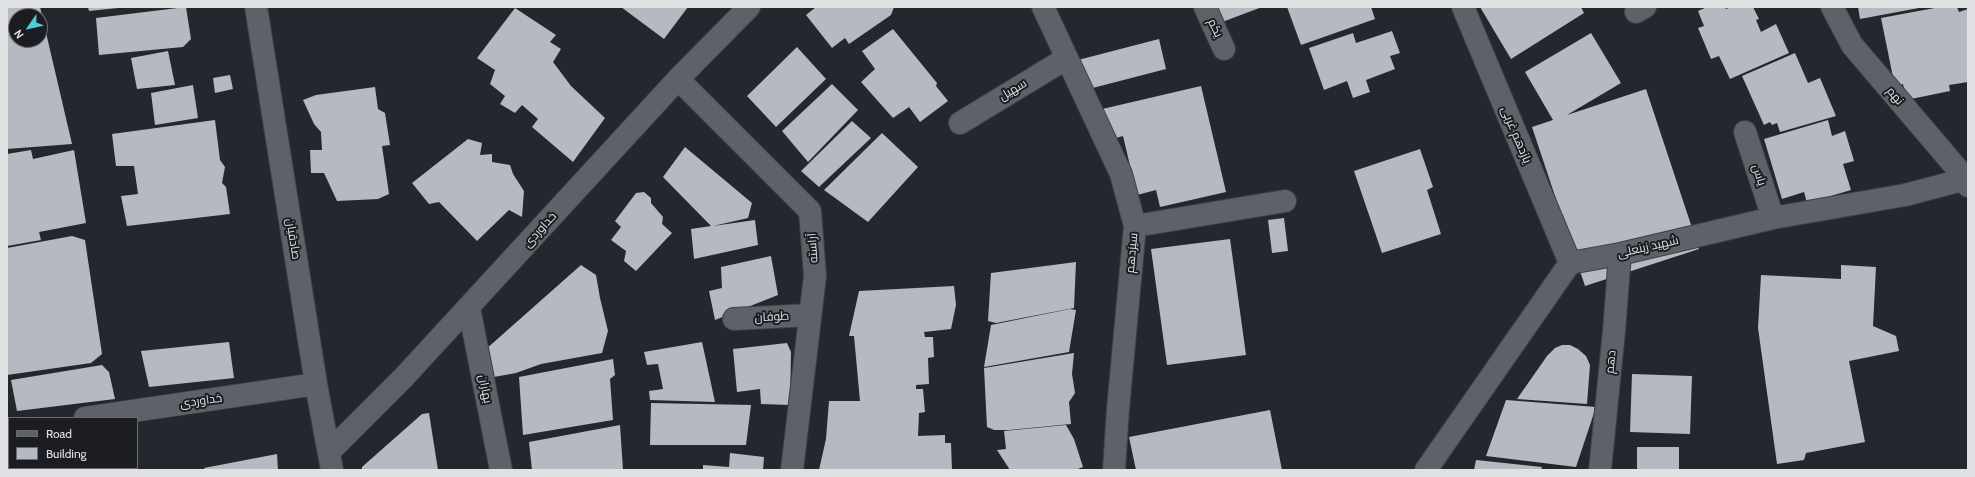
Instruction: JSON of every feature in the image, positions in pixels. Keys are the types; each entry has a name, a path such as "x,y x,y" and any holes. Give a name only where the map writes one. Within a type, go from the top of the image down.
{"street":[{"name":"صادقیان","path":"256,7 316,384 331,461"},
{"name":"خداوردی","path":"331,461 404,377 678,79 749,7"},
{"name":"سیزدهم","path":"1043,7 1121,174 1135,226 1114,470"},
{"name":"یکم","path":"1205,7 1224,49"},
{"name":"یازدهم غربی","path":"1463,7 1570,263"},
{"name":"نهم","path":"1832,7 1852,45 1967,182"},
{"name":"سهیل","path":"960,123 1067,58"},
{"name":"آراسته","path":"678,79 810,211 815,276 792,470"},
{"name":"یاس","path":"1745,132 1773,218"},
{"name":"شهید زینعلی","path":"1570,263 1620,254 1773,218 1906,195 1967,182"},
{"path":"1135,226 1285,202"},
{"name":"دهم","path":"1600,470 1620,254"},
{"path":"1434,466 1570,263"},
{"name":"بهاران","path":"468,308 501,470"},
{"name":"طوفان","path":"734,319 810,315"},
{"name":"خداوردی","path":"92,417 316,384"}],"building":[{"path":"7,7 40,7 8,8 8,48 48,48 48,41 72,144 7,149"},
{"path":"88,7 118,7 118,8 89,11"},
{"path":"186,7 191,39 183,47 99,55 96,18"},
{"path":"621,7 688,7 664,39"},
{"path":"816,7 894,7 891,15 849,44 845,38 832,48 806,15"},
{"path":"1211,7 1262,7 1217,24"},
{"path":"1287,7 1371,7 1375,19 1301,45"},
{"path":"1480,7 1581,7 1584,13 1511,59"},
{"path":"1707,7 1725,7 1726,9 1731,7 1753,7 1759,19 1756,20 1761,32 1776,24 1789,53 1730,79 1719,56 1711,59 1698,28 1704,26 1698,11"},
{"path":"1858,7 1919,7 1919,8 1860,19"},
{"path":"1940,7 1957,7 1959,12 1968,9 1968,82 1949,85 1950,91 1906,100 1903,84 1895,87 1881,18"},
{"path":"515,8 556,35 550,42 561,49 553,62 571,86 605,118 573,162 532,127 538,119 522,105 515,113 500,104 505,96 490,84 495,70 477,58"},
{"path":"893,29 937,83 936,86 948,101 920,122 909,107 893,118 861,82 875,69 862,51"},
{"path":"1392,31 1400,53 1390,56 1395,69 1366,80 1370,92 1353,98 1347,81 1324,90 1309,48 1353,33 1356,43"},
{"path":"1591,33 1621,83 1567,115 1646,89 1699,249 1585,286 1532,127 1553,120 1525,72"},
{"path":"1159,39 1166,69 1085,90 1078,60"},
{"path":"797,47 826,79 776,127 747,96"},
{"path":"168,51 175,85 137,89 131,58"},
{"path":"1795,53 1808,83 1820,78 1836,116 1780,132 1777,123 1772,125 1770,122 1764,125 1742,76"},
{"path":"230,75 233,89 215,93 213,78"},
{"path":"832,84 858,110 808,162 782,131"},
{"path":"193,85 198,118 155,125 151,93"},
{"path":"1201,86 1226,192 1160,207 1156,190 1137,195 1123,136 1105,141 1098,110"},
{"path":"375,87 378,109 385,113 390,145 382,146 389,194 378,199 337,201 324,173 311,173 310,150 322,150 321,132 314,124 303,100 316,95"},
{"path":"215,120 220,160 225,167 222,183 226,187 230,214 127,226 121,196 138,194 134,166 116,166 112,134"},
{"path":"1828,120 1832,136 1845,131 1854,161 1843,164 1851,190 1807,203 1804,192 1782,199 1764,139"},
{"path":"852,121 871,138 819,187 801,171"},
{"path":"882,133 918,167 868,222 824,190"},
{"path":"468,139 482,143 480,155 492,154 492,162 510,165 513,174 524,191 522,217 509,210 477,241 439,202 429,204 412,183"},
{"path":"685,147 752,203 748,218 713,226 755,220 758,245 694,259 691,229 711,226 663,177"},
{"path":"1420,149 1433,187 1427,190 1441,234 1382,253 1354,171"},
{"path":"31,150 33,159 74,150 86,223 39,232 41,240 7,246 7,154"},
{"path":"644,192 651,198 651,203 663,217 662,224 672,233 636,271 624,261 626,251 611,240 621,227 615,221 636,193"},
{"path":"1284,218 1288,251 1272,253 1268,220"},
{"path":"72,236 85,240 102,354 91,363 7,375 7,248"},
{"path":"1230,239 1246,355 1167,365 1151,249"},
{"path":"771,256 778,295 715,320 709,291 722,288 721,267"},
{"path":"1076,262 1074,308 996,323 988,321 991,273"},
{"path":"581,265 596,275 608,331 602,353 541,364 516,373 494,377 485,350"},
{"path":"1841,265 1876,267 1873,326 1896,336 1899,351 1849,361 1865,442 1806,453 1804,460 1777,464 1758,328 1761,275 1841,279"},
{"path":"954,286 956,305 951,329 924,332 925,337 933,337 934,357 928,358 929,384 916,385 916,389 923,389 925,412 919,413 918,436 945,435 945,443 951,443 952,470 819,470 826,439 829,401 860,401 854,336 849,336 859,291"},
{"path":"1070,309 1076,310 1069,352 984,367 991,325"},
{"path":"229,342 234,378 149,387 141,351"},
{"path":"702,342 715,402 650,400 649,391 663,389 658,364 647,365 644,352"},
{"path":"787,343 791,352 790,405 761,404 760,389 737,392 733,349"},
{"path":"1562,345 1570,345 1578,349 1586,356 1590,365 1587,404 1517,399 1547,356 1555,348"},
{"path":"1074,353 1072,374 1075,393 1069,402 1071,424 1009,430 994,430 987,427 984,368"},
{"path":"613,359 615,375 610,379 613,420 523,435 519,377"},
{"path":"102,365 109,372 115,399 17,411 11,380"},
{"path":"1632,374 1692,376 1690,434 1630,432"},
{"path":"1506,400 1596,407 1576,467 1486,456"},
{"path":"651,403 751,405 746,445 650,445"},
{"path":"1270,410 1282,470 1136,470 1129,437"},
{"path":"429,413 438,470 362,470 362,467 422,414"},
{"path":"620,425 623,470 532,470 529,442"},
{"path":"1066,425 1074,439 1083,467 1075,470 1010,470 997,450 1006,449 1004,431"},
{"path":"1637,447 1679,447 1679,470 1637,470"},
{"path":"730,453 764,457 763,470 703,470 703,465 729,467"},
{"path":"277,454 278,470 205,470 204,468"},
{"path":"1476,460 1542,467 1541,470 1474,470"}]}
